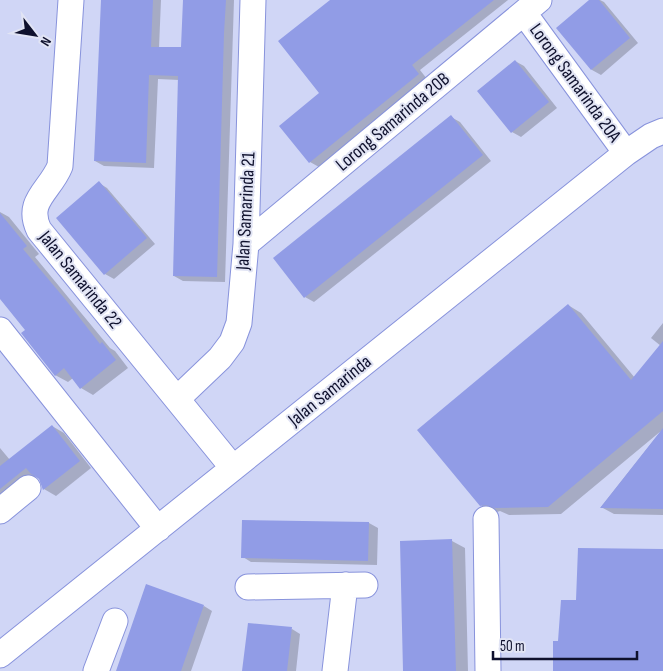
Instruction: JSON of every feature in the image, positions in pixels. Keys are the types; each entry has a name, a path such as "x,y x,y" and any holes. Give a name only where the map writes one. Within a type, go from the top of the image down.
{"street":[{"name":"Jalan Samarinda 22","path":"71,0 60,166 56,176 36,204 34,220 39,230 234,468"},
{"path":"253,9 273,0"},
{"name":"Lorong Samarinda 20A","path":"532,6 626,153"},
{"name":"Lorong Samarinda 20B","path":"246,244 532,6"},
{"name":"Jalan Samarinda 21","path":"177,399 220,358 232,342 239,323 246,244 253,9"},
{"name":"Jalan Samarinda","path":"0,655 149,519 234,468 626,153 651,136 663,131"},
{"path":"0,330 149,519"},
{"path":"0,511 28,488"},
{"path":"486,519 488,671"},
{"path":"248,587 355,585 335,671"},
{"path":"96,671 114,621"}],"building":[{"path":"101,0 153,0 151,47 181,47 183,0 226,0 217,277 173,276 178,76 149,75 146,163 94,161"},
{"path":"330,0 494,0 412,65 419,74 309,163 279,126 319,93 278,41"},
{"path":"589,0 599,0 630,38 591,70 556,28"},
{"path":"515,60 549,102 511,133 477,91"},
{"path":"451,115 483,155 304,298 273,258"},
{"path":"99,181 147,238 104,275 56,218"},
{"path":"0,213 27,246 23,249 100,344 102,342 116,360 80,389 64,368 55,376 21,333 25,330 0,299"},
{"path":"568,304 631,380 663,341 663,411 548,507 495,508 486,505 480,506 417,430"},
{"path":"52,425 80,461 43,490 39,479 26,468 0,489 0,466"},
{"path":"663,428 663,509 600,508"},
{"path":"242,520 369,522 368,561 241,558"},
{"path":"452,539 456,671 403,671 400,541"},
{"path":"578,548 663,549 663,671 553,671 553,641 558,641 561,600 576,600"},
{"path":"146,584 204,605 181,671 116,671"},
{"path":"248,623 292,627 287,671 242,671"}]}
